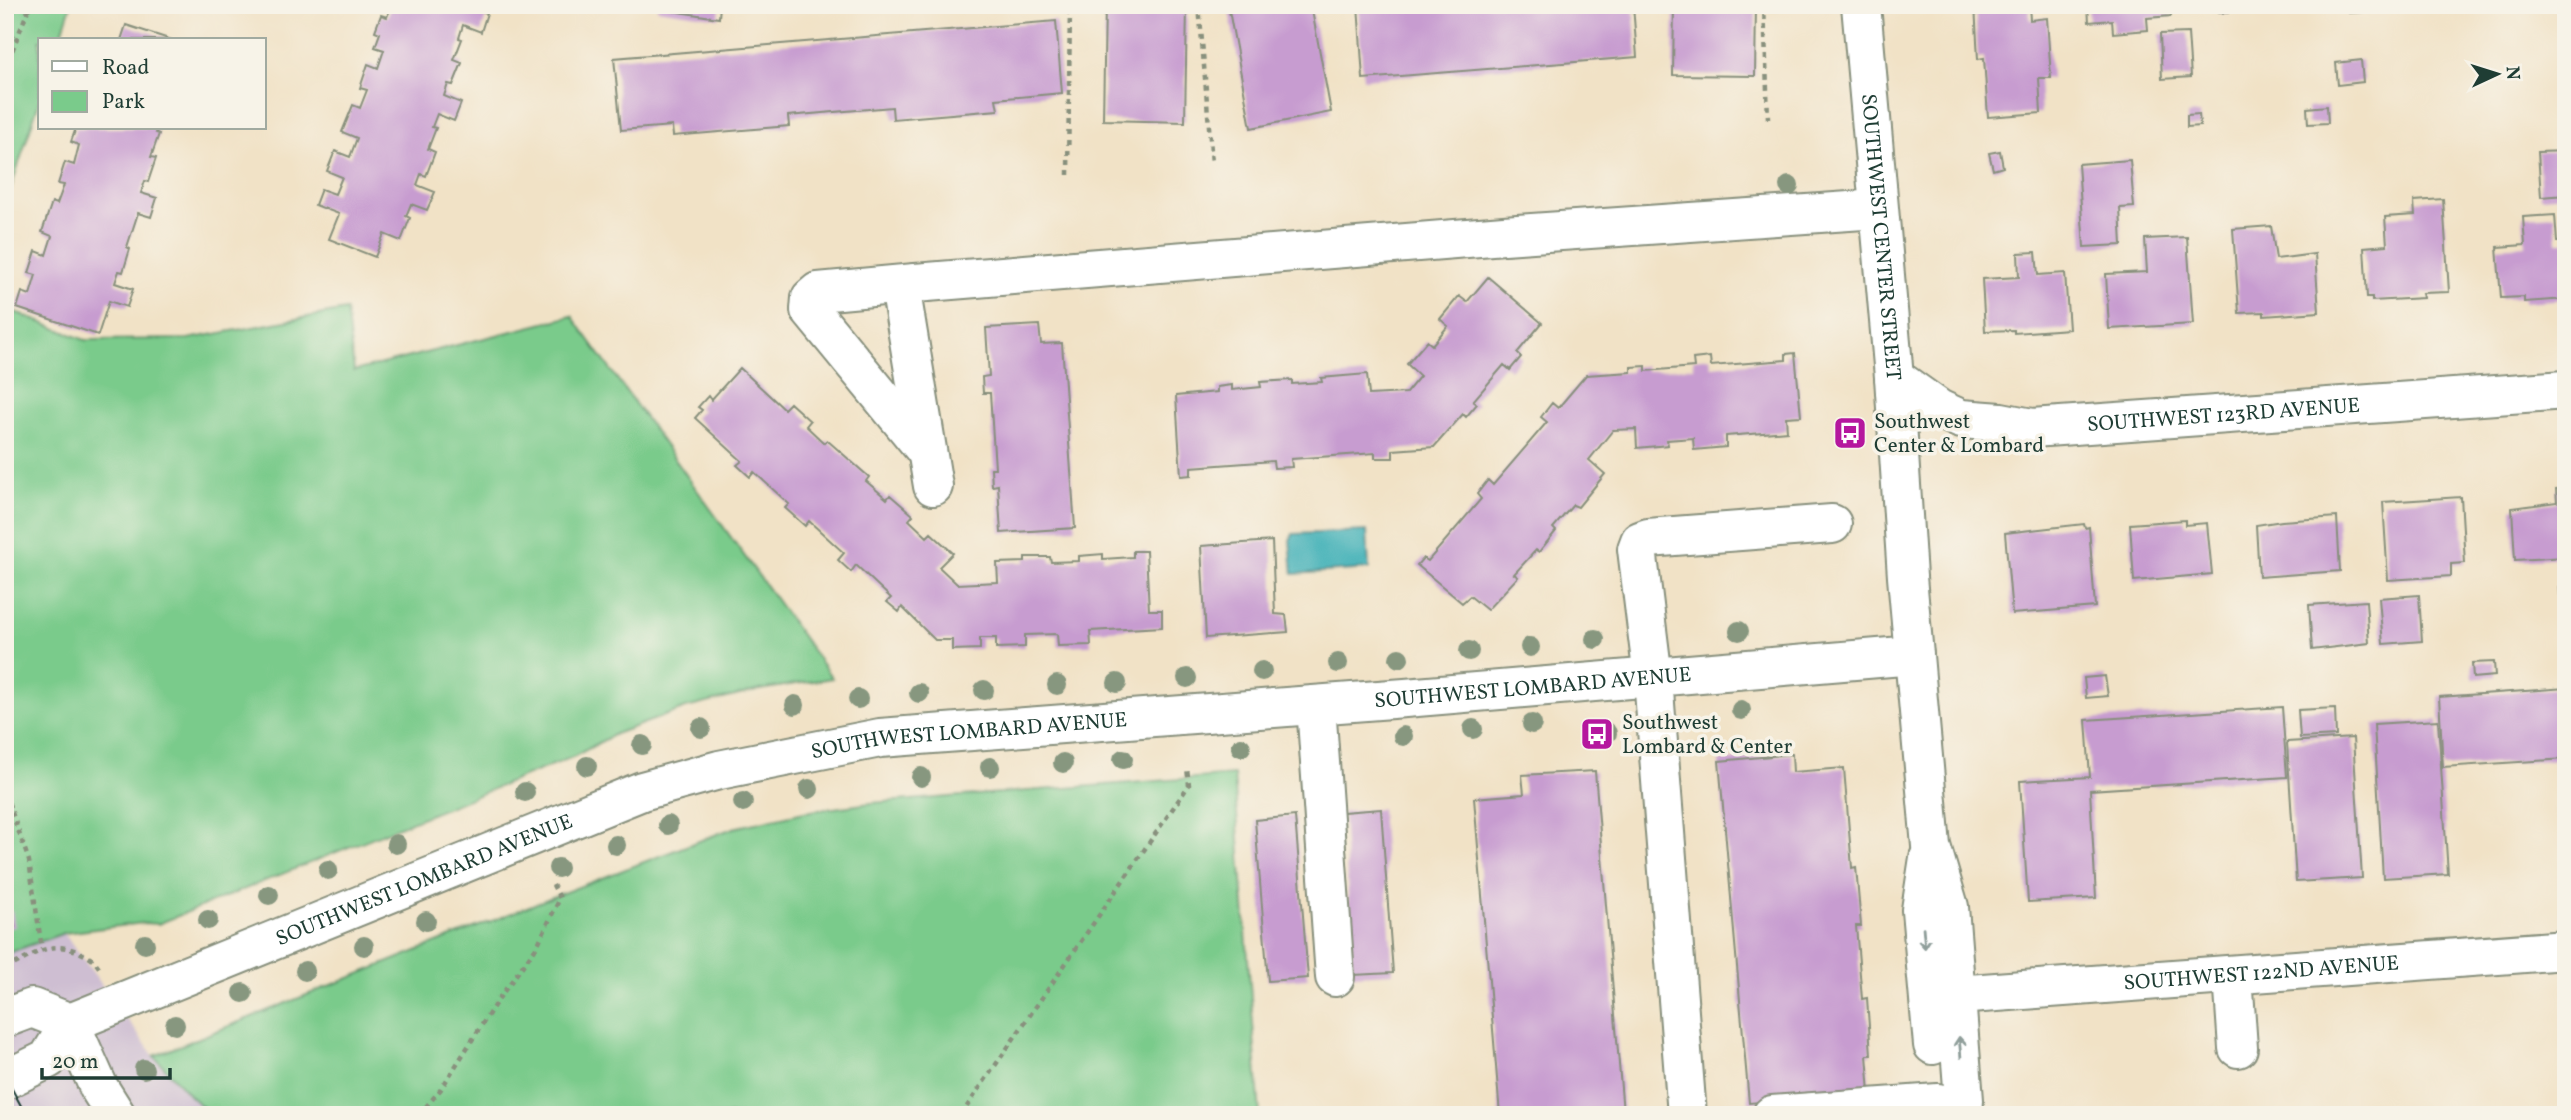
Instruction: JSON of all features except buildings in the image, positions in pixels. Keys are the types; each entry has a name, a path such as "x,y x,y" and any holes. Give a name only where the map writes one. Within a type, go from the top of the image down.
{"street":[{"name":"SOUTHWEST CENTER STREET","path":"1861,5 1931,846 1949,906 1964,1100 1947,1111 1921,910 1931,846"},
{"path":"915,283 905,288 902,298 930,469 810,310 811,298 818,292 915,283 1504,235 1878,209"},
{"name":"SOUTHWEST 123RD AVENUE","path":"1894,377 1938,409 1961,419 2032,428 2566,390"},
{"path":"1687,1115 1653,678 1637,549 1640,541 1648,538 1832,524"},
{"name":"SOUTHWEST LOMBARD AVENUE","path":"70,1023 642,790 719,770 880,738 1914,655"},
{"path":"1316,705 1335,977"},
{"name":"SOUTHWEST 122ND AVENUE","path":"1955,995 2566,950"},
{"path":"2233,976 2238,1048"},
{"path":"5,1018 32,1008 70,1023 99,1088 116,1115"},
{"path":"5,1080 48,1059 70,1023"},
{"path":"1772,1115 1947,1111"}],"path":[{"path":"5,69 30,5"},
{"path":"1068,175 1070,5"},
{"path":"1199,5 1212,163"},
{"path":"1764,5 1768,119"},
{"path":"961,1115 1189,785 1188,768"},
{"path":"5,793 29,861 41,949"},
{"path":"419,1115 441,1088 497,1001 537,946 560,898 553,885"},
{"path":"5,968 41,949 64,946 94,959 120,1003"}],"shaded area":[{"path":"5,842 64,933 154,1056 191,1097 212,1115 5,1115"}],"green space":[{"path":"5,5 71,5 61,38 38,38 38,105 5,206"},
{"path":"5,308 85,340 188,339 346,310 354,371 572,316 832,678 760,690 686,708 615,734 575,756 158,924 143,923 64,933 5,954"},
{"path":"1234,775 1260,1115 212,1115 191,1097 154,1056 733,828 804,812 871,803"}],"water":[{"path":"1367,531 1369,569 1293,574 1290,540 1293,534"}],"tram line":[{"path":"5,1076 26,1115"}],"place":[{"name":"Southwest Center & Lombard","path":"1850,433"},
{"name":"Southwest Lombard & Center","path":"1597,734"}]}
